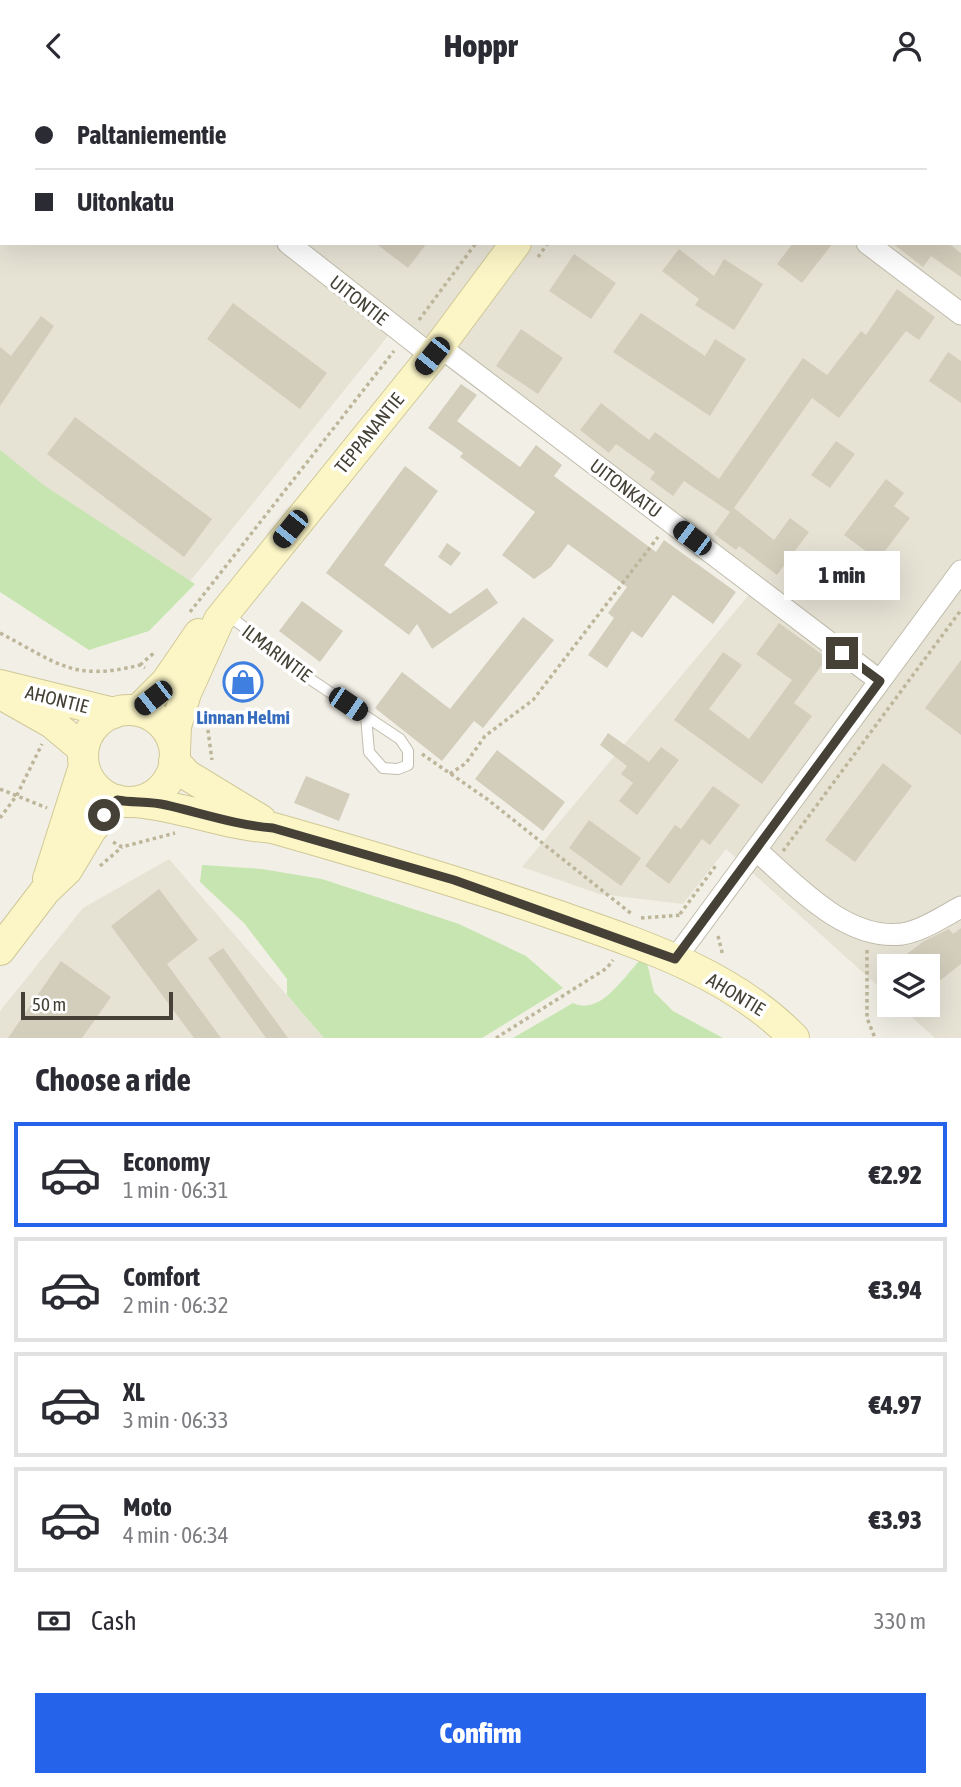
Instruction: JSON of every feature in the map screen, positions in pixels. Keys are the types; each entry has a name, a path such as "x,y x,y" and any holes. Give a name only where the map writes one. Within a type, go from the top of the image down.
{"street":[{"name":"UITONTIE","path":"291,245 406,336 436,351"},
{"name":"TEPPANANTIE","path":"125,712 176,687 222,616 436,351 515,245"},
{"path":"870,245 961,314"},
{"name":"UITONKATU","path":"436,351 670,521 880,681"},
{"path":"675,959 961,571"},
{"name":"AHONTIE","path":"0,685 125,712"},
{"name":"TEPPANANTIE","path":"174,757 176,687"},
{"name":"AHONTIE","path":"0,693 52,723 84,758"},
{"path":"0,950 45,891 67,870 91,830 126,801 159,791 167,781 174,757 165,728 156,719 125,712 98,721 90,730 45,891"},
{"name":"AHONTIE","path":"174,757 187,775 273,828"},
{"path":"84,758 95,788 126,801"},
{"name":"AHONTIE","path":"126,801 162,804 248,826 273,828 454,880 631,926 675,959 767,1010 794,1038"},
{"path":"756,850 836,916 868,931 903,934 961,907"}],"lane":[{"name":"ILMARINTIE","path":"222,616 400,739"},
{"path":"366,716 369,752 383,768 398,769 408,765 408,751 400,739"}],"path":[{"path":"185,618 474,245"},
{"path":"450,774 466,763 485,736 533,700 670,521"},
{"path":"773,865 961,610"},
{"path":"0,633 75,672 105,674 140,665 162,647"},
{"path":"140,665 205,706 213,769"},
{"path":"400,739 450,774 631,926"},
{"path":"0,789 17,795"},
{"path":"496,1038 607,968 631,926 680,913 718,935 722,954 727,960"},
{"path":"868,931 867,1018 875,1038"}],"shaded area":[{"path":"0,245 961,245 961,1038 935,1038 911,1017 940,1017 940,954 877,954 877,985 726,849 683,904 599,894 522,867 752,591 400,321 170,606 0,475"},
{"path":"169,859 324,1038 0,1038 0,1011 83,908"}],"green space":[{"path":"0,450 45,486 195,584 149,631 89,650 0,592"},
{"path":"202,865 262,869 322,879 459,924 526,956 563,988 482,1038 324,1038 287,995 287,979 244,923 200,882"},
{"path":"640,960 647,963 654,992 673,1011 723,1038 513,1038 573,1003 583,1006 602,1000"}],"building":[{"path":"378,245 425,245 408,268"},
{"path":"791,245 831,245 802,283 777,264"},
{"path":"895,245 951,245 961,253 961,277 931,256 923,267"},
{"path":"679,249 714,276 724,259 763,284 734,330 695,305 699,299 662,271"},
{"path":"574,254 616,283 591,319 549,291"},
{"path":"897,289 935,317 919,340 906,331 839,418 812,398 734,508 774,540 790,518 809,532 777,575 739,546 736,550 714,534 730,512 684,481 673,496 650,479 655,472 616,444 609,453 580,430 601,403 649,440 655,432 719,479 803,358 827,375 861,331 866,335"},
{"path":"233,303 327,373 300,409 207,339"},
{"path":"641,313 705,356 715,339 746,359 710,416 613,352"},
{"path":"41,316 54,326 0,406 0,347 11,356"},
{"path":"521,329 563,358 538,394 496,366"},
{"path":"948,352 961,361 961,403 929,381"},
{"path":"461,384 477,395 457,421 520,467 536,445 562,465 554,476 656,552 664,540 736,592 713,624 673,595 642,638 632,631 607,668 588,655 614,618 608,613 627,587 568,544 551,567 534,579 502,555 535,512 460,457 463,453 428,428"},
{"path":"75,417 212,519 184,557 47,454"},
{"path":"836,441 855,454 830,488 811,475"},
{"path":"405,466 438,491 384,565 450,614 487,588 498,603 432,649 417,624 409,635 326,573"},
{"path":"886,479 904,493 894,506 910,518 878,560 844,535"},
{"path":"447,543 461,553 451,566 438,557"},
{"path":"302,601 343,631 320,662 279,631"},
{"path":"523,617 554,640 483,728 474,721 442,761 375,708 402,672 450,709"},
{"path":"779,623 827,658 794,703 812,716 762,784 674,720 723,652 742,665 709,709 749,739 792,680 756,654"},
{"path":"961,660 961,735 925,708"},
{"path":"246,662 261,671 248,692 233,683"},
{"path":"608,733 649,762 661,747 679,760 637,815 619,801 633,783 621,774 627,766 600,745"},
{"path":"497,750 565,802 543,831 475,779"},
{"path":"883,763 912,786 855,862 825,840"},
{"path":"306,776 350,794 339,821 294,803"},
{"path":"713,786 740,805 710,845 702,839 669,884 645,866 675,825 681,829"},
{"path":"589,820 641,858 621,886 569,848"},
{"path":"159,889 198,940 167,964 221,1038 194,1038 111,926"},
{"path":"961,928 961,964 940,981 940,954 907,954 924,941 949,929 953,934"},
{"path":"223,948 288,1038 266,1038 208,958"},
{"path":"61,961 111,997 82,1038 8,1038"}],"place":[{"name":"Linnan Helmi","path":"243,682"}],"route":[{"path":"104,815 117,800 135,801 162,804 248,826 273,828 454,880 629,940 675,959 880,681 842,653"}]}
